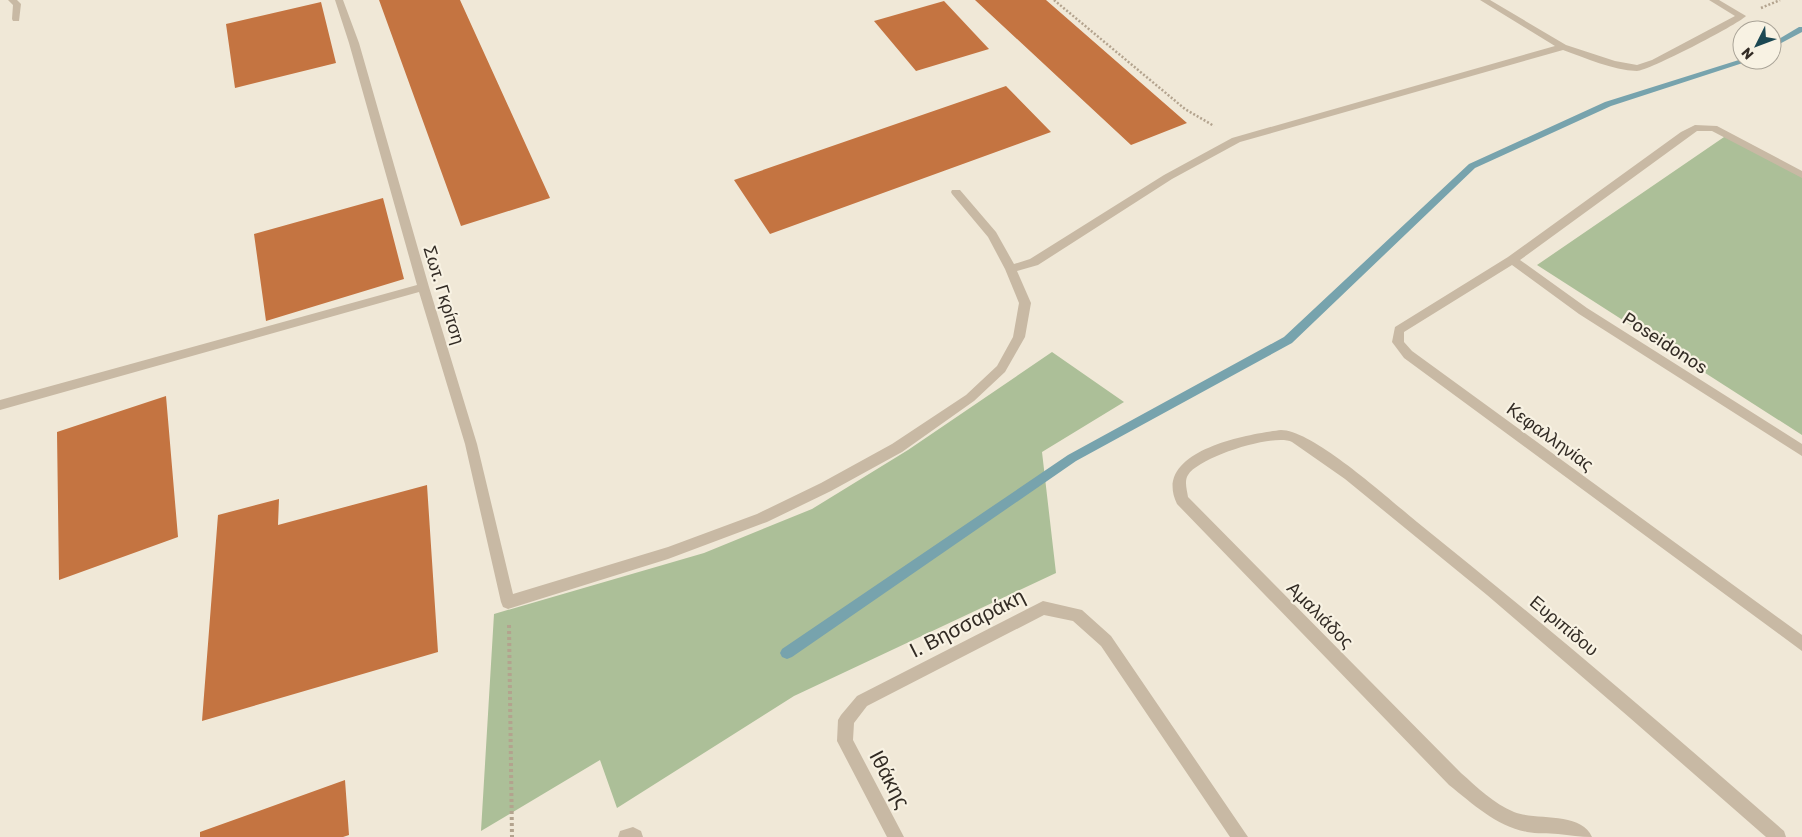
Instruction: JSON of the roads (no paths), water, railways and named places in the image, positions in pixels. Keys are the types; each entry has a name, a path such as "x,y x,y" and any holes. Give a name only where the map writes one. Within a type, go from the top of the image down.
{"street":[{"path":"12,0 17,4 16,19"},
{"name":"Σωτ. Γκρίτση","path":"339,0 354,43 423,288 472,444 508,602 668,553 762,518 826,487 897,448 970,398 1001,369 1019,337 1026,303 1011,269"},
{"path":"1484,0 1563,47 1613,64 1638,68 1742,16 1713,0"},
{"path":"956,192 992,236 1011,269 1034,262 1168,177 1236,140 1563,47"},
{"path":"1512,260 1684,134 1695,128 1714,128 1802,175"},
{"name":"Poseidonos","path":"1512,260 1583,311 1802,451"},
{"name":"Κεφαλληνίας","path":"1512,260 1399,330 1396,338 1399,346 1802,644"},
{"path":"0,405 423,288"},
{"name":"Αμαλιάδος","path":"1320,452 1290,436 1264,437 1209,453 1189,464 1181,475 1178,485 1182,500 1455,779 1484,804 1516,822 1538,827 1557,824 1575,829 1584,837"},
{"name":"Ευριπίδου","path":"1320,452 1471,573 1622,699 1778,837"},
{"name":"Ι. Βησσαράκη","path":"845,741 846,720 862,701 1043,608 1078,615 1106,641 1240,837"},
{"name":"Ιθάκης","path":"845,741 896,837"},
{"path":"626,837 633,835 635,837"}],"waterway":[{"path":"1782,40 1802,29"},
{"path":"787,653 1072,458 1288,340 1472,166 1608,104 1732,65"}]}
